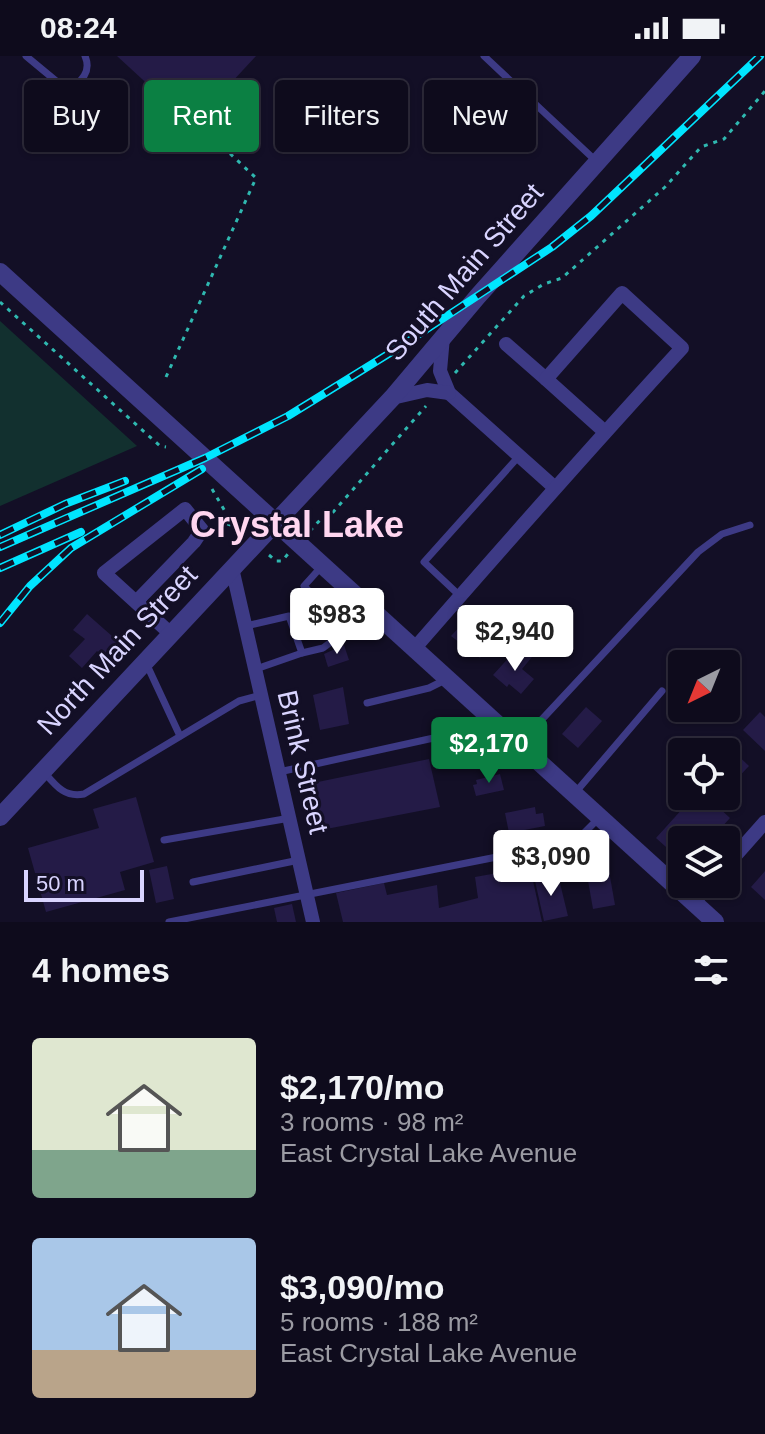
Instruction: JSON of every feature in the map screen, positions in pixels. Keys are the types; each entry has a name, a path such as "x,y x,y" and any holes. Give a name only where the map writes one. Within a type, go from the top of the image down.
{"street":[{"name":"South Main Street","path":"275,522 392,398 692,56"},
{"path":"0,272 703,915"},
{"path":"414,649 554,487 682,348 622,293 546,379"},
{"path":"443,337 440,371 444,389 554,487"},
{"path":"506,344 605,432"},
{"path":"392,398 417,391 444,389"},
{"path":"136,602 202,530 185,509 104,573 171,634"},
{"name":"North Main Street","path":"0,817 275,522"},
{"name":"Brink Street","path":"232,568 313,922"},
{"path":"740,850 765,822"}],"lane":[{"path":"26,56 55,80"},
{"path":"80,80 86,74 88,63 85,56"},
{"path":"484,56 598,162"},
{"path":"460,596 424,562 520,455"},
{"path":"519,745 698,552 722,534 750,525"},
{"path":"256,669 323,648 339,636 337,620 304,586 322,566"},
{"path":"332,614 352,593"},
{"path":"246,626 289,616 302,653"},
{"path":"145,661 180,736"},
{"path":"367,703 429,688 447,679"},
{"path":"573,795 662,691"},
{"path":"43,771 64,792 72,796 84,794 239,701 261,695"},
{"path":"279,772 470,730 486,715"},
{"path":"164,840 290,818"},
{"path":"169,922 567,843 580,837 599,818"},
{"path":"193,882 299,860"}],"path":[{"path":"320,520 328,518 524,296 562,278 665,187 701,147 724,139 765,91"},
{"path":"166,377 256,178 228,152"},
{"path":"0,302 160,446 171,449"},
{"path":"204,479 221,502 226,513 225,523 233,526"},
{"path":"276,561 282,561"}],"green space":[{"path":"0,321 137,446 0,506"}],"building":[{"path":"117,56 256,56 234,80 144,81"},
{"path":"476,609 492,623 489,627 499,637 480,658 451,636"},
{"path":"87,614 121,644 107,660 97,651 82,668 69,656 85,639 73,630"},
{"path":"344,645 349,660 328,667 324,654"},
{"path":"513,653 521,660 527,653 532,657 522,669 534,679 521,694 493,675"},
{"path":"343,687 349,724 320,730 313,695"},
{"path":"586,707 602,721 578,748 562,734"},
{"path":"760,712 765,717 765,751 743,730"},
{"path":"740,758 749,766 740,775"},
{"path":"429,759 440,807 321,830 313,783"},
{"path":"500,774 504,790 476,796 473,785 477,784 476,780"},
{"path":"136,797 154,862 120,872 125,890 46,912 28,848 99,828 93,809"},
{"path":"535,807 536,814 543,813 545,826 509,833 505,813"},
{"path":"681,810 721,810 730,818 723,826 668,826 668,849 656,838"},
{"path":"167,866 174,899 156,903 149,870"},
{"path":"530,867 542,922 343,922 336,893 384,883 387,895 437,885 439,908 478,898 475,877"},
{"path":"609,871 615,905 593,909 587,875"},
{"path":"765,871 765,900 751,887"},
{"path":"558,875 568,916 544,921 535,881"},
{"path":"292,904 296,922 277,922 274,908"}],"railway":[{"path":"0,547 205,458 288,416 398,348 552,247 591,216 760,56"},
{"path":"0,623 30,586 71,548 202,469"},
{"path":"0,535 65,504 125,481"},
{"path":"0,568 81,532"}],"district":[{"name":"Crystal Lake","path":"297,524"}]}
